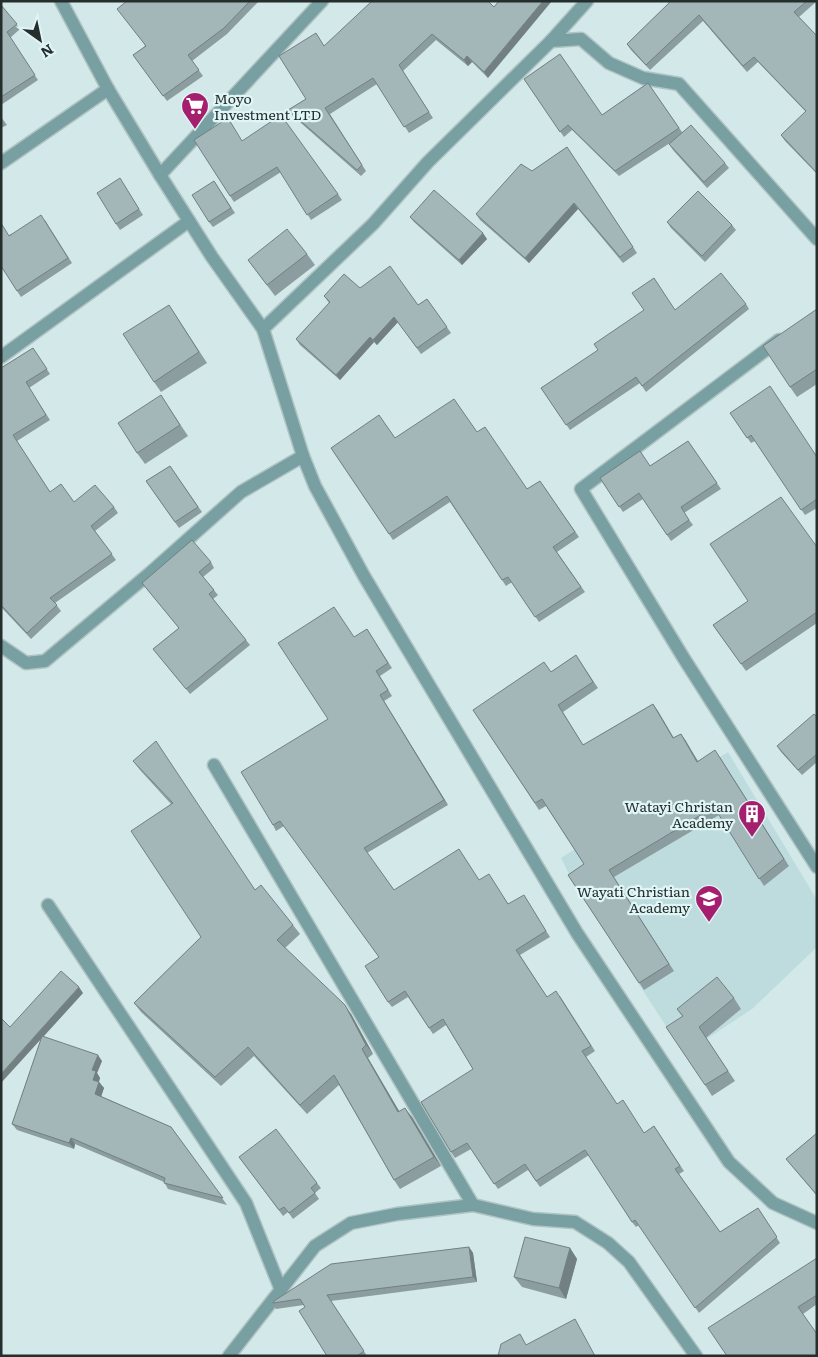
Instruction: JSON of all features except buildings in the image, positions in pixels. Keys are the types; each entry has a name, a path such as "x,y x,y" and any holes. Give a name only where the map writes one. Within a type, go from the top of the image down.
{"street":[{"path":"61,1 108,90 160,175 212,257 263,329 303,456 315,486 364,576 577,933 729,1162 773,1203 817,1223"},
{"path":"160,175 322,1"},
{"path":"263,329 373,224 428,162 551,42 586,1"},
{"path":"551,42 582,39 609,63 643,78 679,84 817,239"},
{"path":"1,163 108,90"},
{"path":"1,357 189,221"},
{"path":"785,335 581,489 683,657 817,867"},
{"path":"1,646 26,663 46,661 150,573 241,492 303,456"},
{"path":"214,765 473,1205"},
{"path":"48,906 246,1203 281,1290"},
{"path":"229,1356 315,1246 351,1223 397,1214 473,1205 533,1219 575,1222 608,1243 629,1262 696,1356"}],"shaded area":[{"name":"Wayati Christian Academy","path":"728,752 817,900 817,947 752,1009 684,1054 573,882 561,858"}],"place":[{"name":"Moyo Investment LTD","path":"195,130"},
{"name":"Watayi Christan Academy","path":"752,838"},
{"name":"Wayati Christian Academy","path":"709,923"}]}
